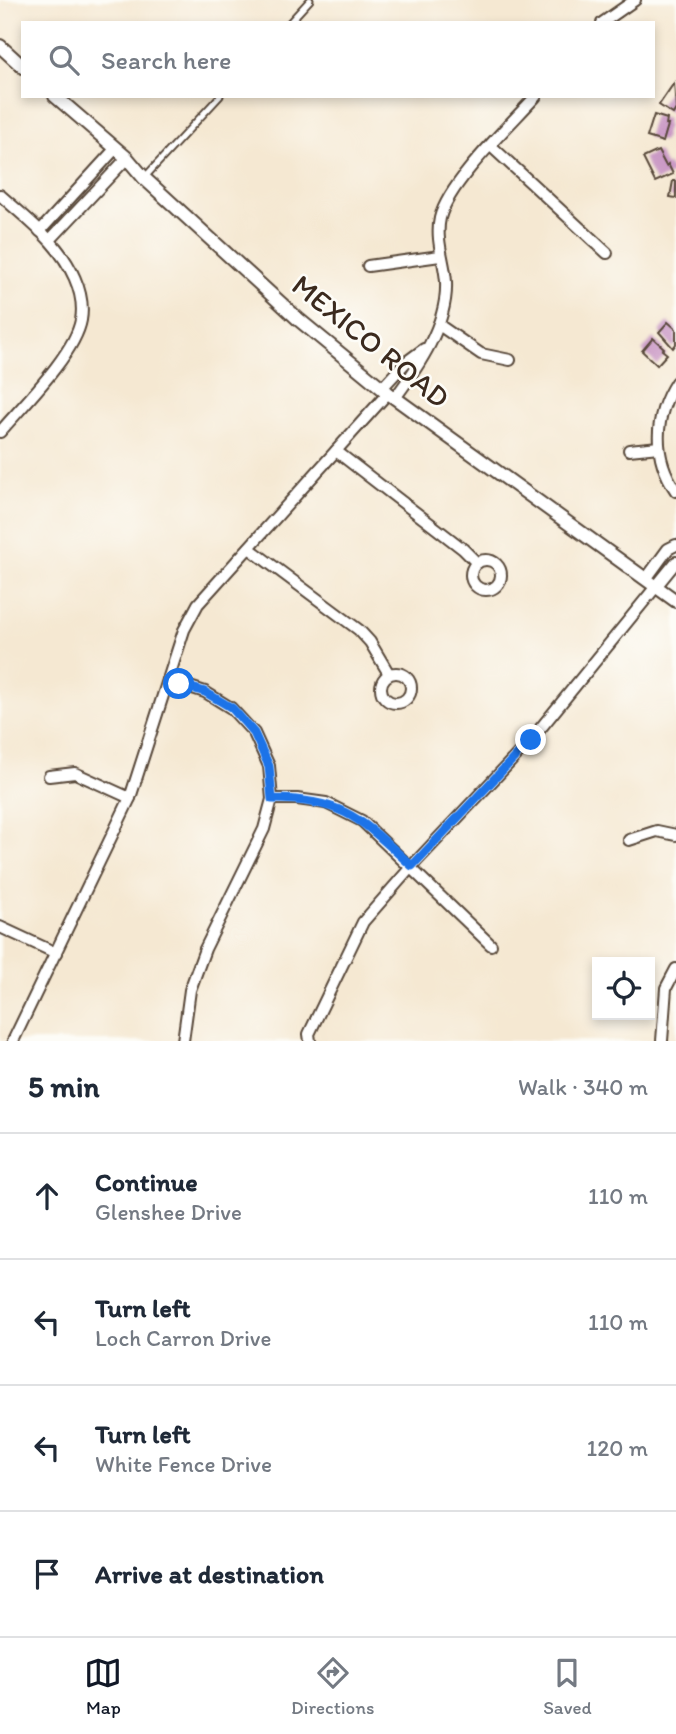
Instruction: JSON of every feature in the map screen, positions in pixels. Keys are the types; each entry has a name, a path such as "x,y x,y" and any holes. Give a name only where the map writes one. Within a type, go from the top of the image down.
{"street":[{"path":"605,21 635,0"},
{"path":"0,46 21,65"},
{"name":"MEXICO ROAD","path":"57,98 127,158 144,178 298,319 388,393 676,601"},
{"path":"13,1041 130,798 184,631 198,604 388,393 418,368 439,325 445,301 446,280 440,256 440,219 455,186 534,98"},
{"path":"491,146 607,253"},
{"path":"40,231 116,149"},
{"path":"50,240 127,158"},
{"path":"0,195 50,240 74,276 81,320 63,358 0,432"},
{"path":"368,266 440,256"},
{"path":"439,325 481,354 510,360"},
{"path":"388,393 405,363 426,347"},
{"path":"676,382 658,423 659,447 665,470 676,491"},
{"path":"629,450 659,447"},
{"path":"336,450 463,549 477,563"},
{"path":"646,579 667,549 676,545"},
{"path":"249,548 359,631 370,642 389,674"},
{"path":"310,1041 309,1034 363,922 531,740 676,562"},
{"path":"168,680 205,692 232,708 254,733 269,766 272,799 264,829 205,949 190,990 183,1041"},
{"path":"49,776 75,773 130,798"},
{"path":"272,799 326,803 362,821 491,944"},
{"path":"629,840 657,831 676,835"},
{"path":"0,927 56,953"},
{"path":"662,1041 676,969"}],"lane":[{"path":"291,21 310,0"},
{"path":"144,178 218,98"}],"building":[{"path":"674,83 676,109 673,114 659,105"},
{"path":"654,115 667,119 663,142 647,137"},
{"path":"658,151 673,174 655,182 643,158"},
{"path":"673,181 676,181 676,198 670,197"},
{"path":"668,322 676,329 676,344 673,348 659,332"},
{"path":"653,338 667,354 657,365 642,351"}],"route":[{"path":"179,684 205,692 232,708 254,733 269,766 272,799 326,803 362,821 412,866 531,740"}]}
